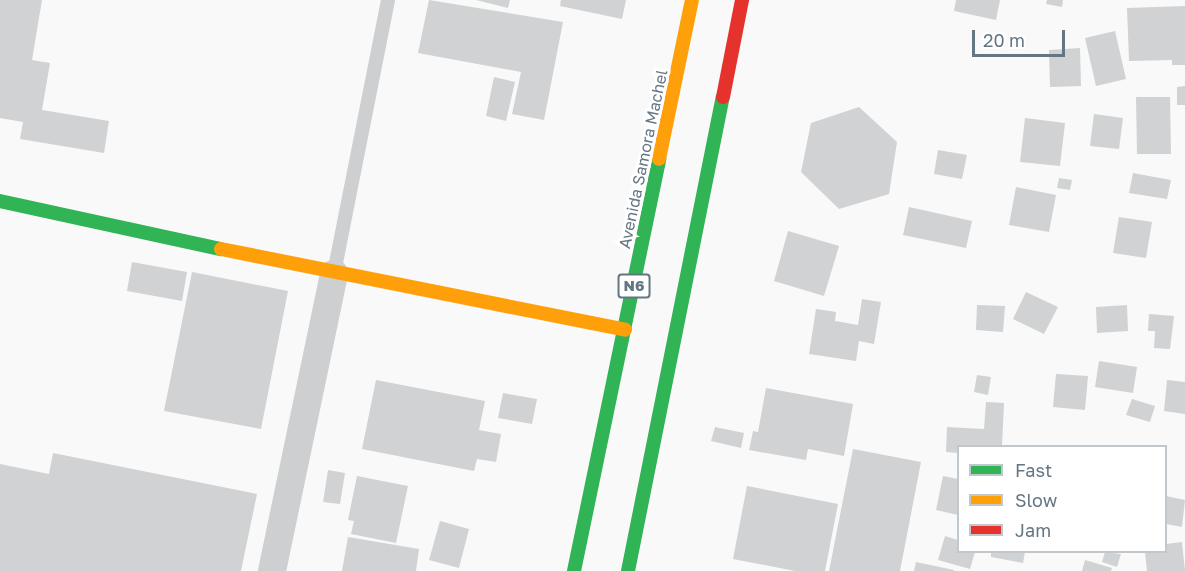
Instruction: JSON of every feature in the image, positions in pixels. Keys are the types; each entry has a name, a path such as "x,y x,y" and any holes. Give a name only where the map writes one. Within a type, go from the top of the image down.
{"main road":[{"name":"Avenida Samora Machel","path":"574,571 692,0"},
{"path":"628,571 742,0"},
{"path":"0,201 334,273 625,330"}],"street":[{"path":"272,571 334,273"}],"lane":[{"path":"334,273 388,0"}],"building":[{"path":"0,0 42,0 32,60 50,63 42,110 109,121 104,153 20,139 23,122 0,118"},
{"path":"429,0 563,22 544,120 512,114 521,72 418,53"},
{"path":"476,0 510,0 508,8"},
{"path":"561,0 626,0 622,19 560,6"},
{"path":"956,0 1000,0 996,20 954,11"},
{"path":"1047,0 1063,0 1062,7 1046,4"},
{"path":"1185,6 1185,65 1172,65 1172,60 1129,61 1127,8"},
{"path":"1115,31 1126,79 1096,86 1085,38"},
{"path":"1080,48 1081,86 1050,87 1049,50"},
{"path":"494,77 515,82 506,121 486,116"},
{"path":"1185,86 1185,105 1177,105 1177,87"},
{"path":"1136,97 1170,97 1171,154 1137,154"},
{"path":"859,107 897,142 889,194 839,209 801,172 811,123"},
{"path":"1094,114 1123,118 1119,149 1090,146"},
{"path":"1025,118 1065,123 1060,166 1020,162"},
{"path":"938,150 967,155 962,179 934,174"},
{"path":"1133,173 1171,180 1167,199 1129,193"},
{"path":"1059,178 1072,180 1070,190 1057,188"},
{"path":"1016,187 1056,195 1049,232 1009,225"},
{"path":"909,207 972,221 966,248 903,235"},
{"path":"1119,217 1152,222 1146,258 1113,253"},
{"path":"788,231 839,246 824,296 774,281"},
{"path":"132,262 187,272 182,301 127,291"},
{"path":"192,272 288,291 261,429 164,411"},
{"path":"1026,292 1058,307 1044,334 1013,319"},
{"path":"862,299 881,302 874,344 859,341 856,361 809,354 816,309 836,312 835,321 858,325"},
{"path":"977,305 1005,306 1003,332 976,330"},
{"path":"1127,305 1128,331 1097,333 1096,307"},
{"path":"1149,314 1174,316 1170,349 1154,348 1155,331 1148,331"},
{"path":"1099,361 1137,367 1133,393 1095,387"},
{"path":"1056,374 1088,376 1085,410 1053,407"},
{"path":"977,375 991,377 988,395 974,392"},
{"path":"376,380 485,401 479,430 501,434 496,462 477,459 474,471 362,449"},
{"path":"1167,380 1185,382 1185,414 1164,411"},
{"path":"766,388 853,404 844,456 808,449 806,460 749,450 753,431 758,432"},
{"path":"503,393 537,399 532,424 498,418"},
{"path":"1132,399 1155,406 1150,422 1126,415"},
{"path":"986,402 1004,403 1002,445 957,445 957,453 946,452 947,427 984,429"},
{"path":"715,427 744,433 741,448 711,441"},
{"path":"853,449 921,462 900,571 829,571"},
{"path":"53,453 257,494 241,571 0,571 0,464 49,474"},
{"path":"328,470 345,473 340,504 323,502"},
{"path":"357,476 408,486 396,543 351,534 354,521 348,520"},
{"path":"943,476 957,479 957,515 936,510"},
{"path":"747,486 838,504 825,571 795,571 733,559"},
{"path":"1167,496 1185,500 1182,527 1167,524"},
{"path":"440,521 469,529 459,568 429,560"},
{"path":"945,536 957,540 957,553 975,553 970,569 938,560"},
{"path":"348,537 419,549 416,571 342,571"},
{"path":"1182,542 1185,571 1147,571 1145,553 1167,553 1167,544"},
{"path":"991,553 1025,553 1023,563 991,557"},
{"path":"1105,553 1121,554 1117,567 1102,562"},
{"path":"1085,560 1112,568 1111,571 1082,571"},
{"path":"916,562 954,570 954,571 914,571"}],"traffic: fast":[{"path":"628,571 723,97"},
{"path":"574,571 659,159"},
{"path":"0,201 221,249"}],"traffic: slow":[{"path":"659,159 692,0"},
{"path":"221,249 625,330"}],"traffic: jam":[{"path":"723,97 742,0"}]}
